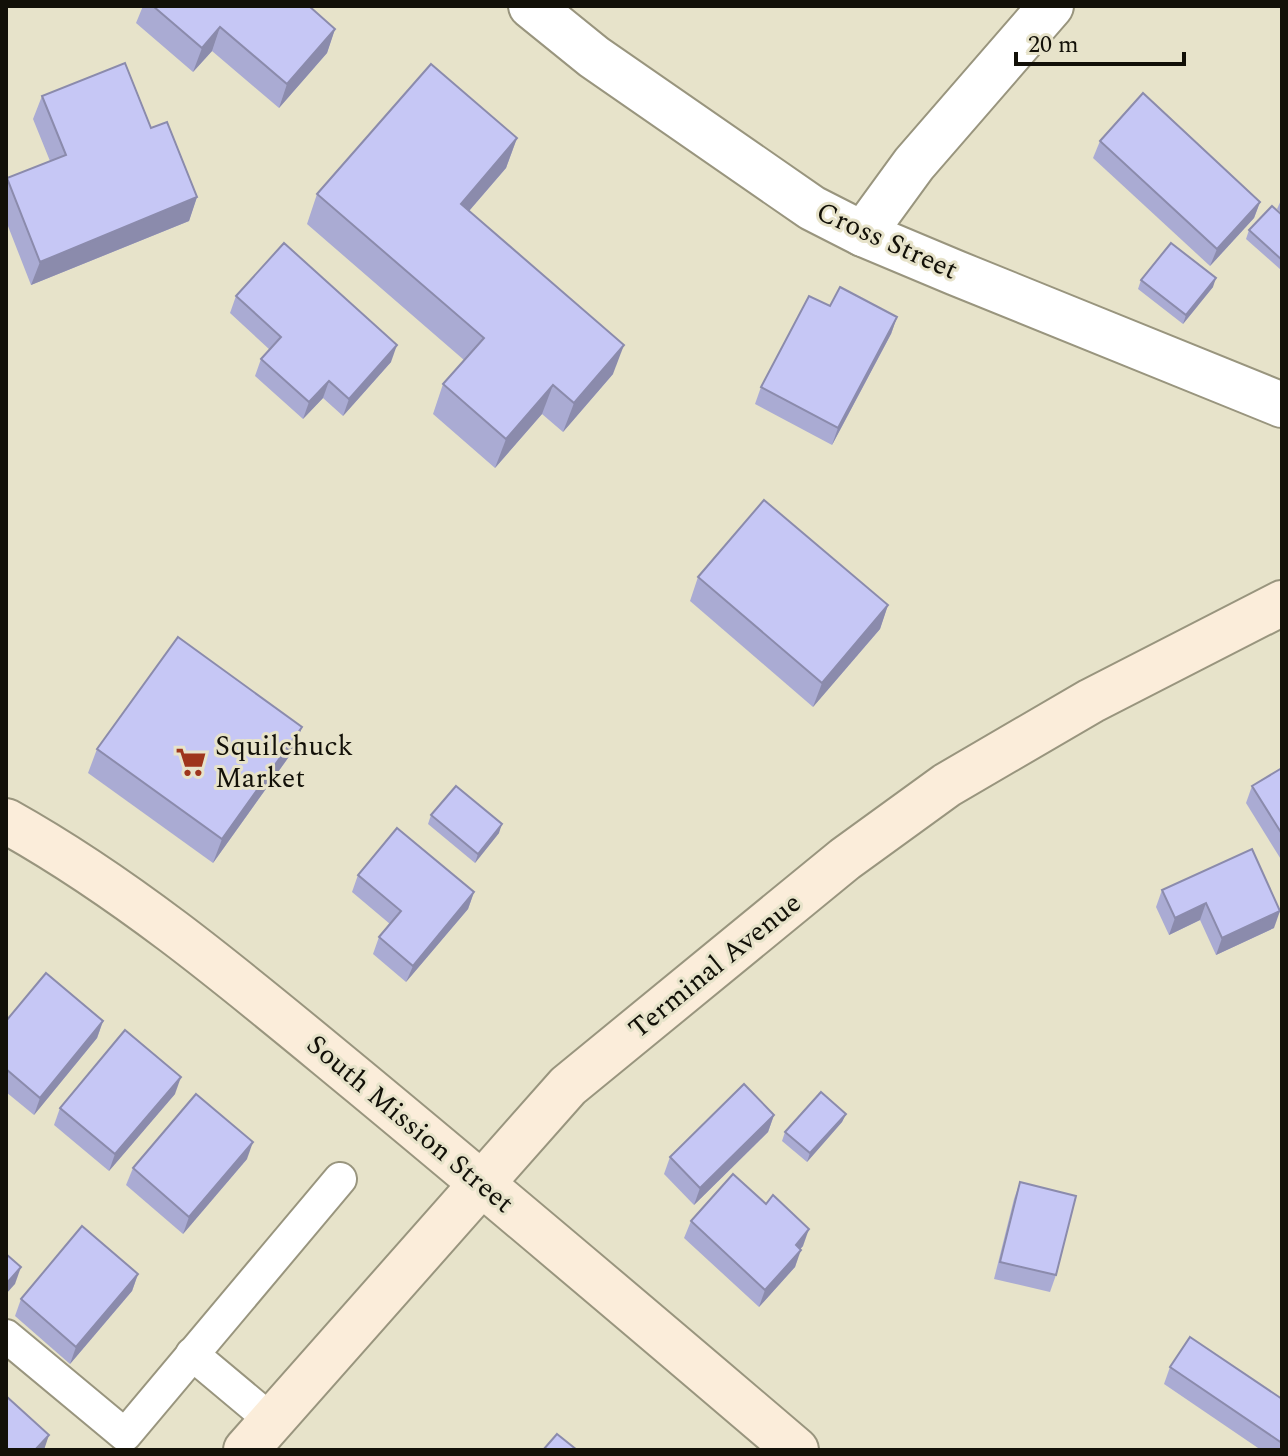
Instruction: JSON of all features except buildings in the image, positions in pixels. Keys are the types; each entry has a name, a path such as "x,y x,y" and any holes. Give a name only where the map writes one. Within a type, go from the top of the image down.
{"street":[{"name":"Cross Street","path":"531,6 594,57 812,208 863,234 1282,405"},
{"path":"863,234 914,164 1051,6"},
{"name":"Terminal Avenue","path":"259,1435 568,1086 845,859 947,785 1091,701 1282,603"},
{"name":"South Mission Street","path":"6,821 146,911 240,983 481,1182 796,1450"}],"lane":[{"path":"6,1336 125,1435 340,1179"},
{"path":"192,1354 259,1435"}],"place":[{"name":"Squilchuck Market","path":"191,762"}]}
